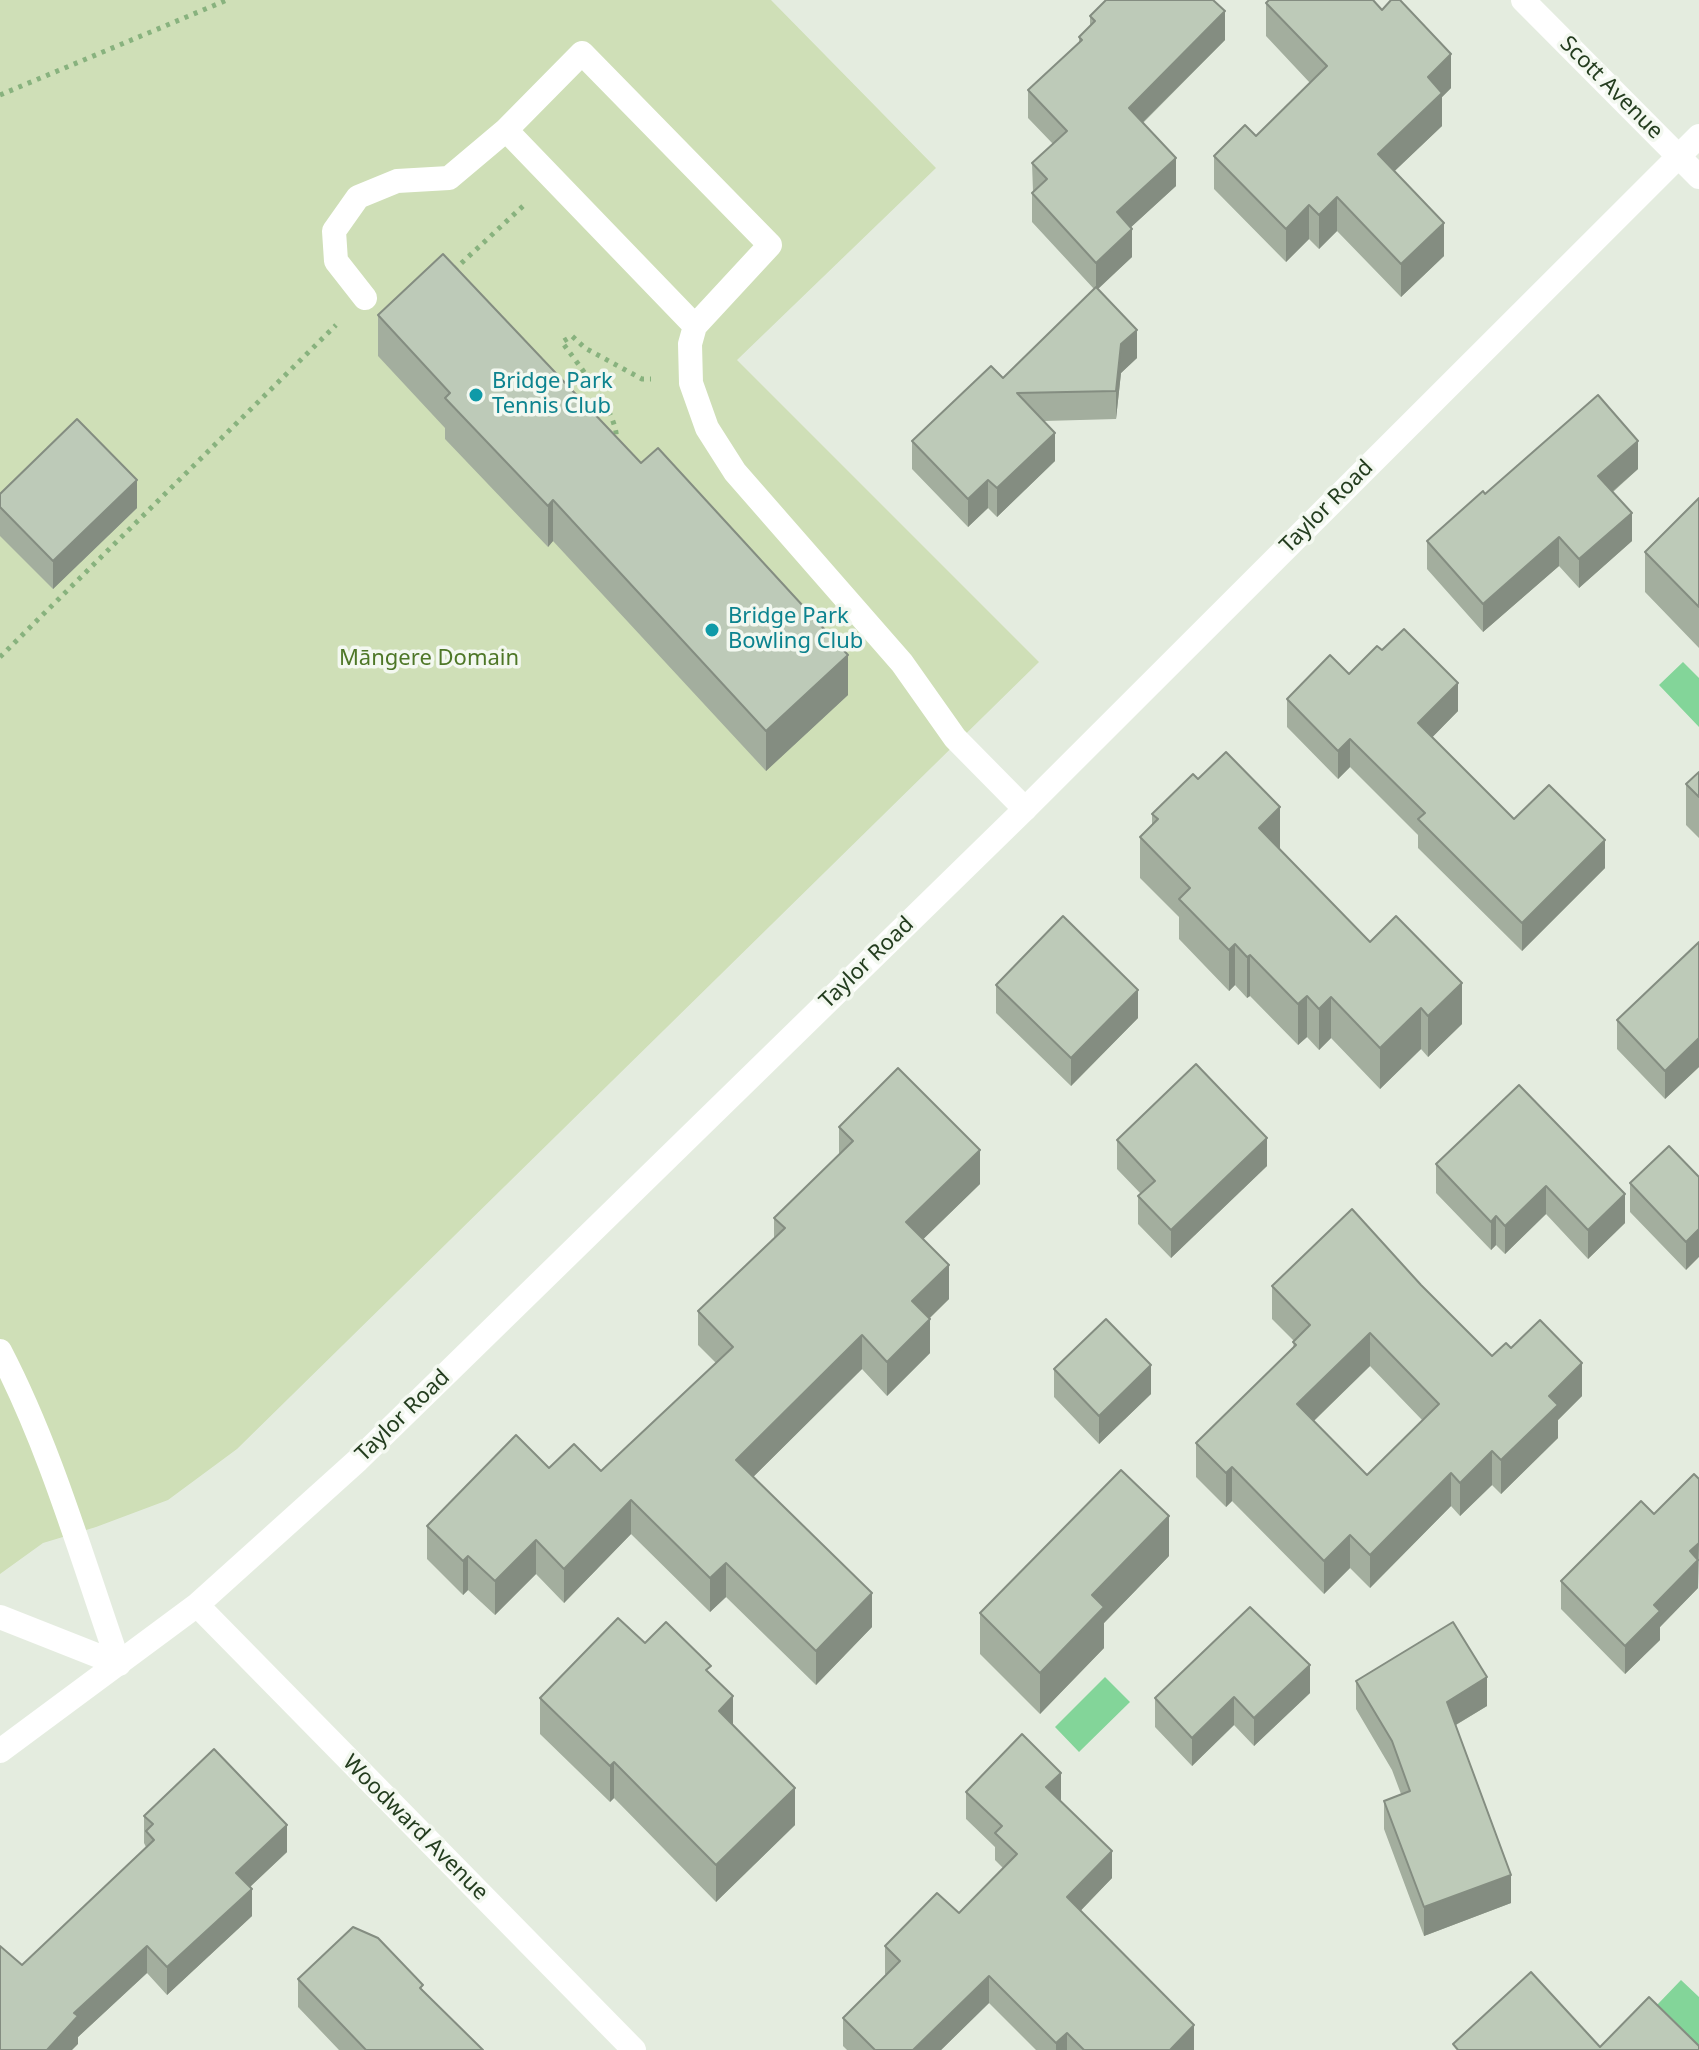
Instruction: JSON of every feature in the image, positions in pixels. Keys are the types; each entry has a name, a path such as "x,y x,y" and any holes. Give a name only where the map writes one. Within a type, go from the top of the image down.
{"street":[{"name":"Scott Avenue","path":"1523,0 1699,177"},
{"path":"365,298 336,261 334,231 358,197 397,181 449,178 506,130 582,53 770,245 695,326 690,344 691,383 707,428 735,472 902,663 955,738 1025,809"},
{"path":"506,130 695,326"},
{"name":"Taylor Road","path":"0,1751 197,1605 370,1449 1025,809 1699,136"},
{"path":"0,1351 37,1431 119,1664"},
{"name":"Woodward Avenue","path":"197,1605 634,2050"},
{"path":"0,1617 119,1664"}],"path":[{"path":"0,95 227,0"},
{"path":"453,271 500,228"},
{"path":"0,657 343,318"},
{"path":"610,451 617,439 616,429 603,402 562,342 572,336 585,348 642,379 653,379 690,358"}],"green space":[{"name":"Māngere Domain","path":"0,0 771,0 936,168 737,360 1039,662 237,1449 168,1500 43,1543 0,1574"}],"shaded area":[{"path":"1683,662 1699,678 1699,727 1659,685"},
{"path":"1105,1677 1130,1702 1079,1752 1055,1727"},
{"path":"1681,1980 1699,1997 1699,2048 1657,2005"}],"building":[{"path":"1106,0 1213,0 1225,11 1129,108 1176,158 1117,212 1132,229 1096,263 1032,193 1047,179 1032,163 1067,131 1028,90 1082,40 1079,37 1095,21 1090,16"},
{"path":"1269,0 1373,0 1382,10 1391,0 1400,0 1451,54 1428,77 1442,93 1378,154 1444,223 1401,264 1337,197 1319,215 1309,205 1286,229 1214,156 1245,125 1256,136 1327,66 1266,3"},
{"path":"443,254 641,463 658,448 848,655 766,731 553,500 548,506 445,398 450,393 378,315"},
{"path":"1096,287 1137,330 1121,344 1116,391 1017,393 1055,433 997,488 988,480 968,499 912,441 991,366 1003,378"},
{"path":"1598,395 1638,441 1598,476 1632,513 1579,559 1559,537 1483,604 1427,541"},
{"path":"77,419 137,480 53,561 0,507 0,494"},
{"path":"1699,498 1699,607 1645,552"},
{"path":"1404,629 1458,683 1418,723 1514,819 1549,785 1605,840 1522,923 1418,819 1425,813 1350,739 1338,751 1287,699 1330,655 1349,674 1377,646 1382,650"},
{"path":"1226,752 1280,807 1259,828 1370,942 1396,916 1462,983 1428,1016 1421,1008 1380,1048 1331,997 1319,1009 1307,996 1298,1004 1250,955 1247,957 1235,944 1229,950 1179,899 1190,888 1140,837 1158,819 1152,814 1193,774 1198,779"},
{"path":"1699,772 1699,797 1686,784"},
{"path":"1063,916 1138,990 1071,1058 996,985"},
{"path":"1699,942 1699,1038 1665,1071 1617,1020"},
{"path":"1196,1064 1267,1138 1171,1230 1138,1196 1155,1181 1117,1140"},
{"path":"898,1068 980,1150 906,1222 949,1265 912,1301 930,1319 887,1362 862,1335 736,1460 872,1593 816,1651 726,1563 710,1578 631,1500 564,1569 536,1540 495,1581 468,1556 463,1561 427,1526 516,1435 549,1468 574,1444 601,1471 733,1347 698,1311 785,1228 774,1218 853,1141 839,1127"},
{"path":"1519,1085 1625,1194 1588,1230 1546,1186 1505,1226 1496,1216 1491,1222 1436,1164"},
{"path":"1669,1146 1699,1177 1699,1229 1686,1242 1630,1183"},
{"path":"1352,1209 1421,1285 1492,1356 1506,1343 1511,1348 1540,1320 1582,1363 1549,1396 1558,1405 1501,1460 1492,1451 1460,1483 1451,1473 1370,1555 1350,1535 1324,1561 1232,1467 1226,1473 1196,1443 1296,1345 1293,1342 1310,1325 1272,1286","holes":["1370,1333 1439,1404 1367,1475 1297,1404"]},
{"path":"1106,1319 1151,1365 1099,1416 1054,1369"},
{"path":"1121,1470 1169,1516 1092,1595 1104,1607 1040,1673 980,1613"},
{"path":"1694,1474 1699,1479 1699,1543 1690,1551 1698,1560 1654,1605 1660,1611 1625,1646 1561,1581 1641,1501 1654,1514"},
{"path":"1250,1607 1310,1665 1254,1718 1234,1697 1192,1738 1155,1698"},
{"path":"618,1618 645,1643 666,1622 711,1666 706,1670 733,1696 719,1711 795,1788 716,1865 614,1762 610,1766 540,1698"},
{"path":"1453,1622 1487,1677 1447,1702 1511,1875 1424,1907 1384,1801 1410,1791 1392,1741 1356,1681"},
{"path":"1022,1734 1061,1773 1046,1787 1112,1851 1067,1897 1194,2025 1170,2050 1084,2050 1067,2033 1056,2043 989,1976 913,2050 875,2050 843,2018 900,1961 885,1946 937,1893 959,1913 1017,1854 995,1833 1002,1826 966,1792"},
{"path":"214,1749 287,1825 236,1873 252,1889 167,1967 147,1946 74,2013 78,2016 47,2050 0,2050 0,1946 22,1965 154,1840 146,1831 153,1824 144,1816"},
{"path":"353,1927 378,1938 423,1985 420,1988 483,2050 366,2050 298,1979"},
{"path":"1531,1972 1600,2047 1649,1997 1699,2046 1699,2050 1458,2050 1453,2044"}],"place":[{"name":"Bridge Park Tennis Club","path":"476,395"},
{"name":"Bridge Park Bowling Club","path":"712,630"}]}
